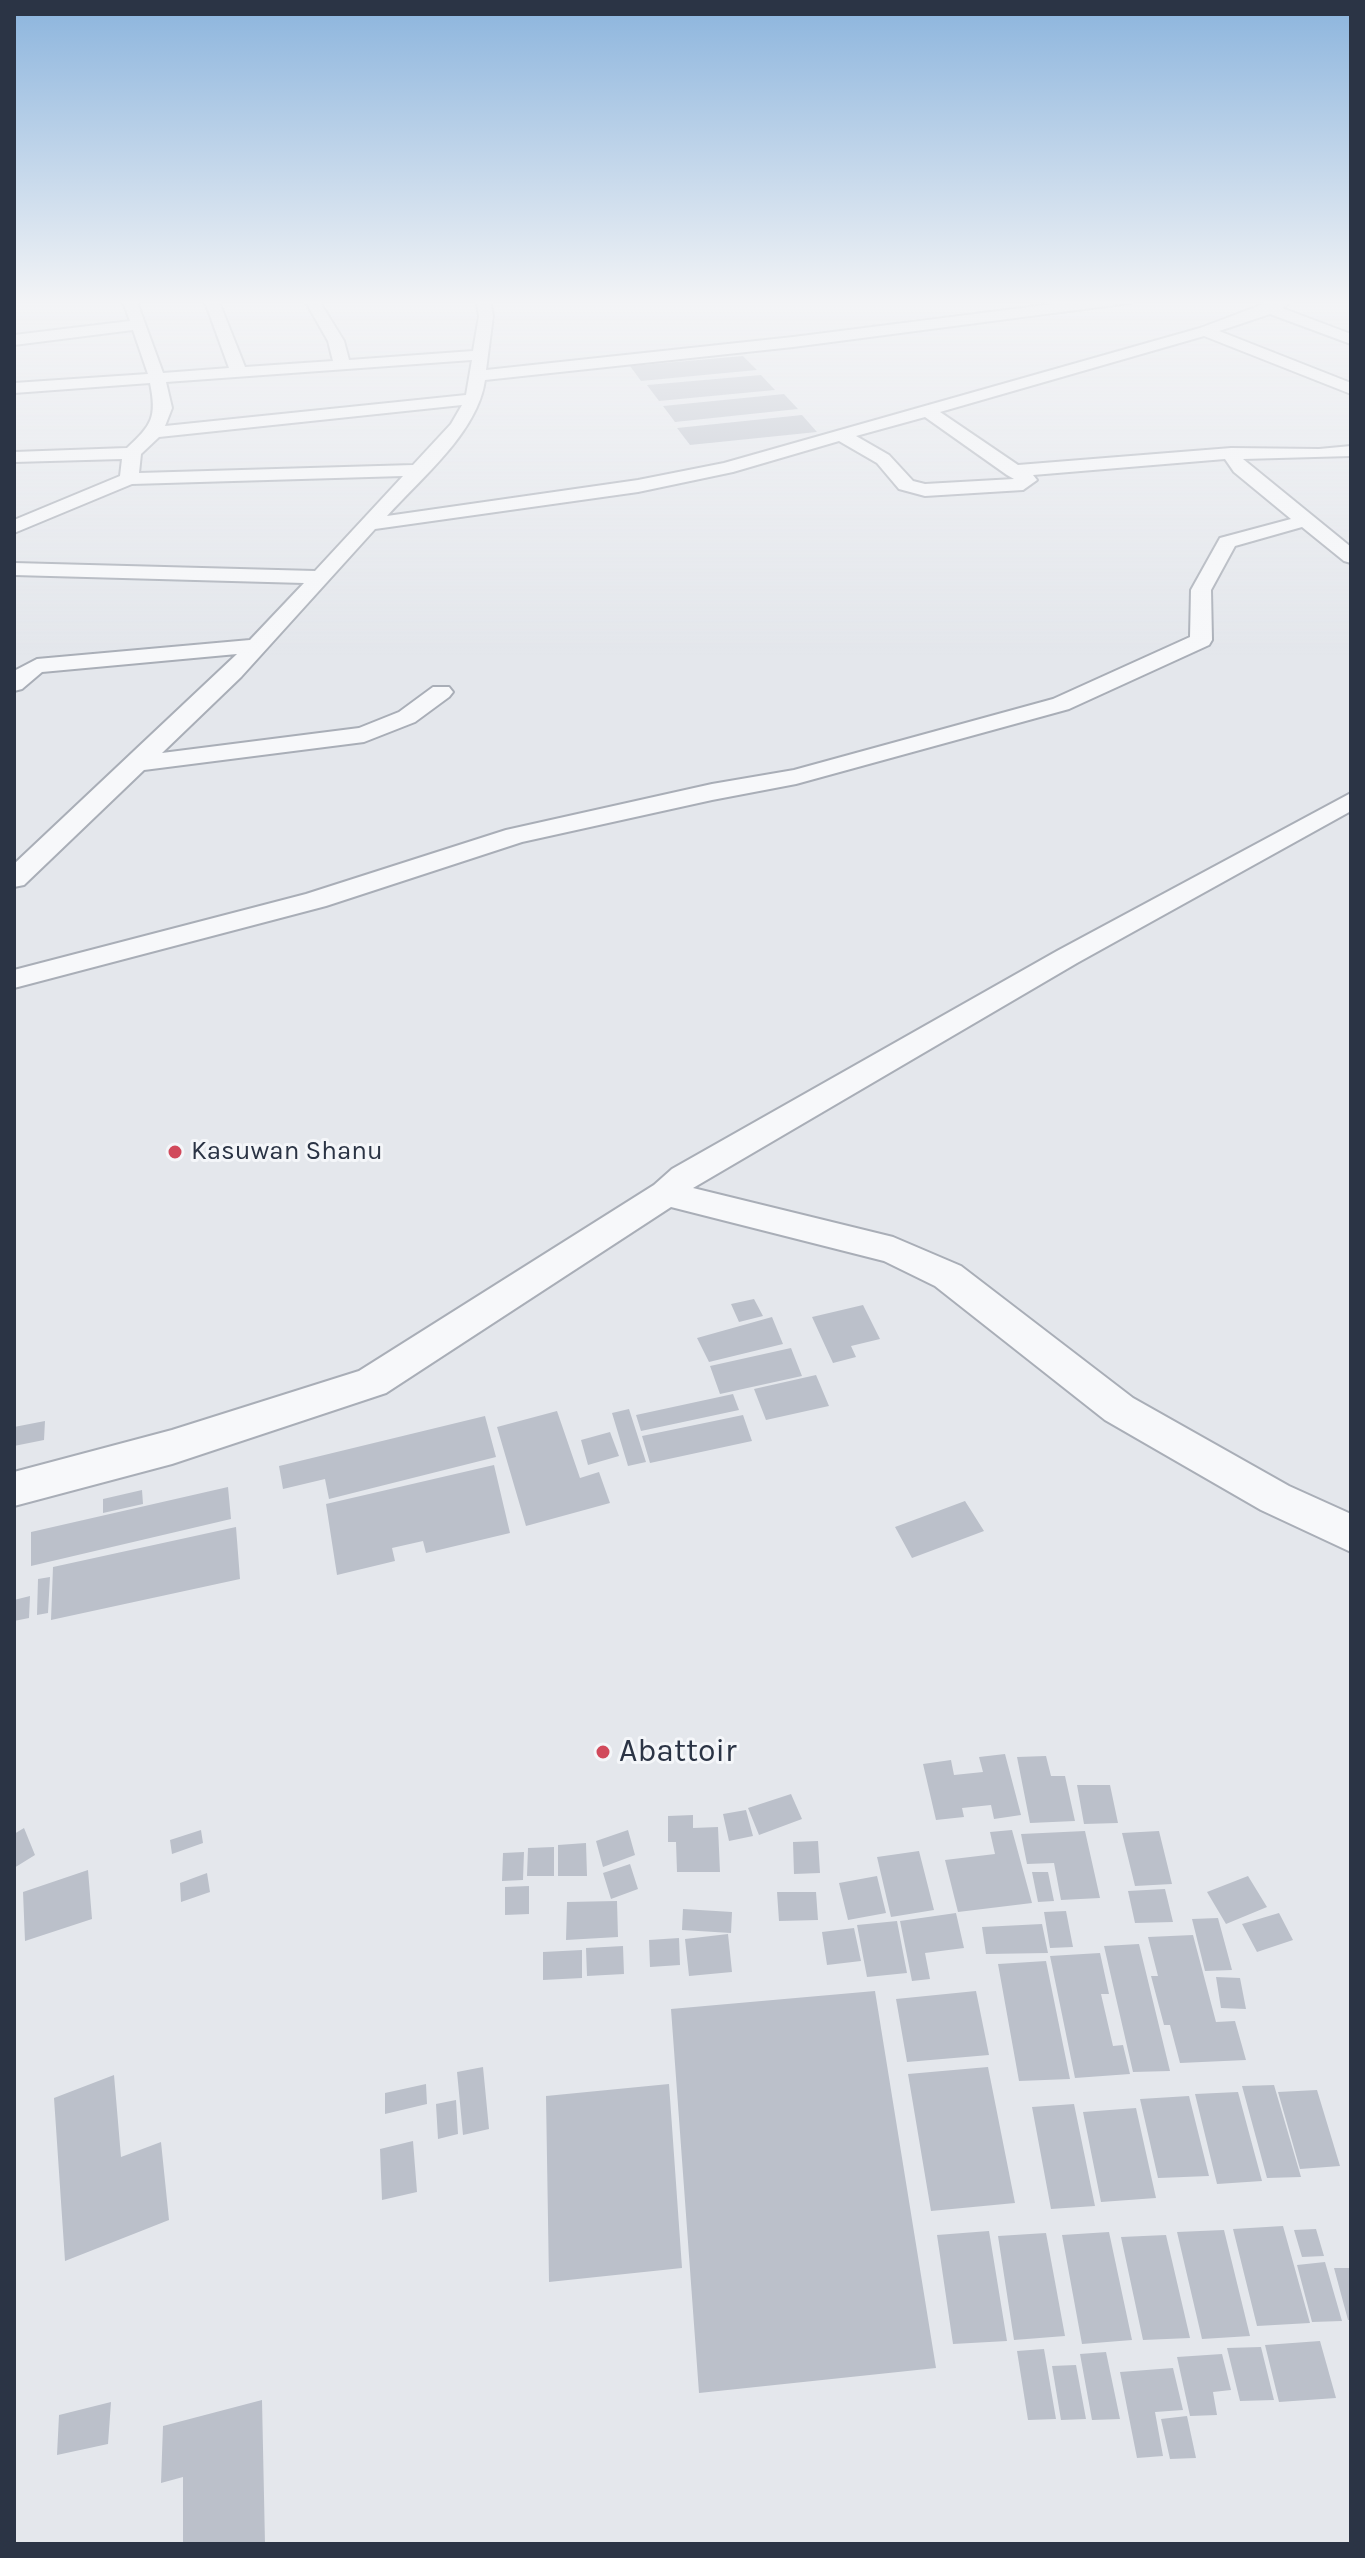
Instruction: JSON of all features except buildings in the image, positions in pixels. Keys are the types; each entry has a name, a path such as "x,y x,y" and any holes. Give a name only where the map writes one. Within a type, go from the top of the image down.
{"street":[{"path":"129,479 132,453 154,432 160,418"},
{"path":"154,432 300,418"},
{"path":"14,879 257,646 421,470 463,418"},
{"path":"369,524 652,483 727,468 898,418"},
{"path":"841,435 883,459 906,485 925,490 1023,484 1028,480 938,418"},
{"path":"1013,471 1231,453 1319,454 1351,451"},
{"path":"14,457 132,453"},
{"path":"1231,453 1240,468 1269,488 1304,521 1351,557"},
{"path":"14,527 129,479 421,470"},
{"path":"14,979 316,900 515,836 712,792 796,777 1061,704 1201,640 1201,590 1227,542 1304,521"},
{"path":"14,569 320,577"},
{"path":"14,684 37,666 257,646"},
{"path":"137,763 364,735 407,717 441,692"},
{"path":"14,1489 172,1447 372,1382 666,1194 684,1177 1067,957 1343,812"},
{"path":"666,1194 893,1250 948,1276 1119,1409 1275,1498 1351,1534"}],"place":[{"name":"Kasuwan Shanu","path":"175,1152"},
{"name":"Abattoir","path":"603,1752"}]}
